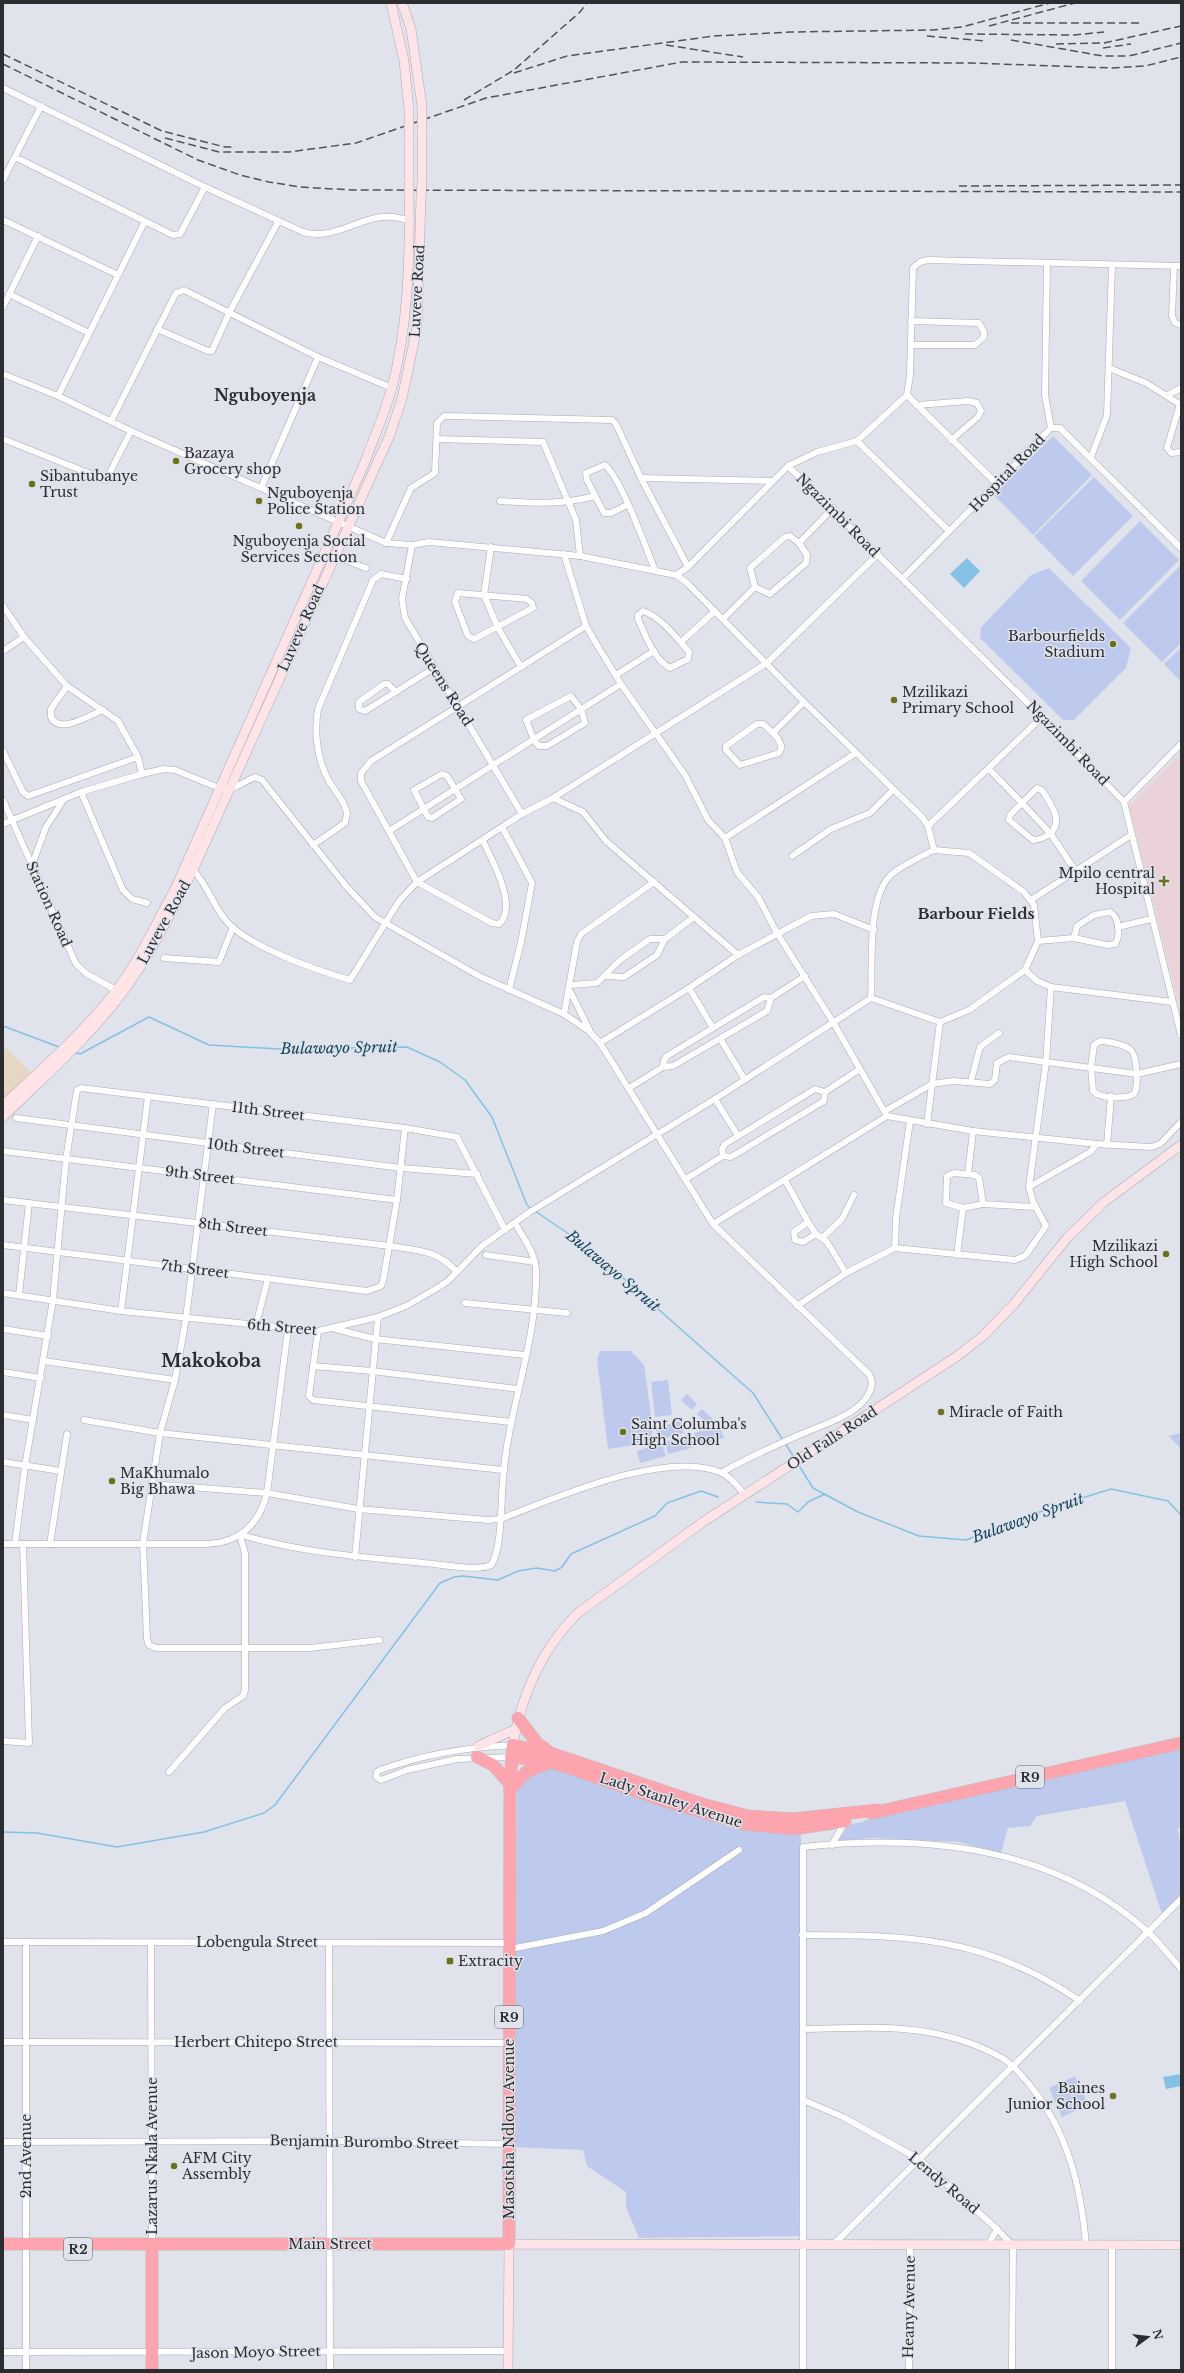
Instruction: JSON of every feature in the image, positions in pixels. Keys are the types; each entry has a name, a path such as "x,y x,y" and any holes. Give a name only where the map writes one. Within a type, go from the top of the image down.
{"highway":[{"path":"477,1752 493,1765 510,1787 526,1772 551,1758 517,1723"},
{"name":"Lady Stanley Avenue","path":"512,1751 551,1758 680,1806 744,1824 794,1829 841,1818 861,1818 878,1810 1181,1743"},
{"name":"Masotsha Ndlovu Avenue","path":"509,2244 510,1787 512,1751"},
{"name":"R2","path":"3,2244 26,2247"},
{"name":"Main Street","path":"152,2247 330,2244 509,2244"},
{"name":"R2","path":"3,2249 26,2247 152,2247"},
{"name":"Lazarus Nkala Avenue","path":"152,2247 152,2370"}],"street":[{"name":"Luveve Road","path":"3,1105 68,1044 116,990 155,926 175,889 365,462 392,388 400,355 406,313 409,221 409,110 404,61 391,3"},
{"name":"Luveve Road","path":"3,1116 79,1042 114,1002 134,976 166,923 193,870 389,437 410,368 419,311 422,106 420,79 411,29 402,3"},
{"path":"3,88 205,187 278,222 303,232 325,235 364,220 391,215 409,221"},
{"path":"3,180 41,106"},
{"path":"15,157 144,223 173,235 180,234 205,187"},
{"path":"3,220 118,275"},
{"path":"158,329 211,352 230,311 278,222"},
{"path":"58,396 144,223"},
{"path":"3,307 38,236"},
{"path":"676,575 688,567 788,466 817,452 858,441 907,395 911,345 913,268 920,262 928,260 1112,266 1181,266"},
{"path":"1047,263 1045,395 1051,428"},
{"path":"1091,457 1106,420 1112,266"},
{"path":"1174,266 1172,316 1175,323 1181,325"},
{"path":"111,421 176,293 181,290 230,311 318,357 392,388"},
{"path":"9,294 89,333"},
{"path":"911,321 979,323 984,332 984,337 975,345 911,345"},
{"path":"261,488 318,357"},
{"path":"1109,368 1140,380 1168,395 1180,404 1167,448 1171,453 1181,452"},
{"path":"3,374 58,396 131,431 386,543 412,545 429,542 564,554 676,575 686,582 724,619 804,702 928,826 934,850"},
{"path":"1168,395 1181,388"},
{"path":"907,395 997,484"},
{"path":"917,406 968,400 977,403 980,411 978,417 951,440"},
{"path":"386,543 411,488 435,472 437,423 444,416 612,420 616,424 641,478 688,567"},
{"name":"Hospital Road","path":"903,578 1051,428 1060,428 1091,457 1181,548"},
{"path":"3,439 106,480 131,431"},
{"path":"437,439 543,442 570,502 576,520 580,556"},
{"path":"858,441 949,531"},
{"path":"627,505 606,514 587,480 586,473 606,465 609,469 627,505 655,570"},
{"name":"Ngazimbi Road","path":"788,466 833,508 1042,717 1124,802"},
{"path":"641,478 772,481"},
{"path":"500,501 550,504 570,502 595,496"},
{"path":"799,543 833,508"},
{"path":"785,536 790,536 799,543 807,555 806,563 770,594 754,588 750,568 785,536"},
{"name":"Queens Road","path":"412,545 407,579 402,599 405,618 522,814"},
{"path":"491,547 484,595 498,628 521,667"},
{"path":"325,552 366,568"},
{"path":"564,554 586,626 621,684 685,775 708,820 725,838 735,868 758,897 777,933 833,1022 886,1114 910,1121 973,1131 1107,1145 1157,1146 1181,1122"},
{"path":"193,870 201,878 214,904 233,927 289,959 350,980 399,901 418,882 483,841 522,814 553,798 768,663 878,554"},
{"path":"313,845 345,823 347,813 328,780 320,760 316,722 318,709 373,580 381,574 407,579"},
{"path":"724,619 754,588"},
{"path":"458,593 484,595 527,598 532,603 533,608 498,628 474,639 468,636 455,602 455,596 458,593"},
{"path":"3,606 24,637 67,686 118,721 138,757 142,774"},
{"path":"681,642 715,611"},
{"path":"640,612 651,615 681,642 689,652 688,659 670,668 654,651 638,619 640,612"},
{"path":"483,841 506,894 501,922 492,923 418,882 361,781 361,773 371,761 586,626"},
{"path":"3,650 24,637"},
{"path":"616,675 654,651"},
{"path":"396,692 388,684 384,684 359,702 359,709 365,711 396,692 434,668"},
{"path":"389,830 621,684"},
{"path":"67,686 51,709 51,717 55,723 65,725 103,710"},
{"path":"567,697 573,698 581,709 585,723 547,746 539,746 534,740 526,720 567,697"},
{"path":"773,733 804,702"},
{"path":"928,826 1042,717"},
{"path":"756,724 763,724 773,733 782,745 779,753 744,765 737,762 726,750 727,744 756,724"},
{"path":"1181,744 1124,802 1151,919 1181,1035"},
{"path":"3,751 5,762 23,792 31,796 138,757"},
{"path":"725,838 856,753"},
{"path":"3,824 64,800 80,792 164,769 175,770 219,788 230,788 255,777 262,780 364,907 385,924 509,990 564,1014 589,1031 600,1043 629,1088 713,1224 869,1374 873,1384 863,1401 852,1412 773,1446 721,1473"},
{"path":"989,769 1050,833 1075,870"},
{"path":"442,774 447,776 461,799 432,818 428,817 422,809 414,790 442,774"},
{"path":"1037,788 1041,788 1057,818 1056,827 1050,833 1033,840 1010,821 1010,815 1022,803 1037,788"},
{"path":"792,856 831,829 870,813 893,790"},
{"path":"80,792 123,890 132,899 147,903"},
{"path":"553,798 583,812 606,841 738,955"},
{"name":"Station Road","path":"3,800 11,821 76,964 87,974 116,990"},
{"path":"32,865 46,827 64,800"},
{"path":"502,827 532,883 521,942 509,990"},
{"path":"1031,900 1131,835"},
{"path":"934,850 969,853 1024,892 1031,900 1035,912 1038,941 1025,970 969,1010 940,1022 871,998 875,902 887,879 893,873 934,850"},
{"path":"564,1014 570,988 577,942 581,934 654,882"},
{"path":"1038,941 1074,938 1112,945 1117,941 1118,927 1114,915 1110,912 1103,912 1077,926 1074,938"},
{"path":"600,1043 689,988 738,955 811,916 826,913 840,916 874,930"},
{"path":"606,976 624,977 657,954 665,938 694,917"},
{"path":"1118,927 1151,919"},
{"path":"164,958 219,962 233,927"},
{"path":"570,988 594,984 606,976 620,960 650,939 665,938"},
{"path":"1025,970 1037,981 1051,987 1172,1002"},
{"path":"663,1066 664,1060 668,1056 760,998 771,998 805,976"},
{"path":"797,1306 846,1273 895,1248 1015,1260 1022,1258 1046,1226 1035,1207 1029,1187 1046,1062 1051,987"},
{"path":"570,988 589,1031"},
{"path":"689,988 713,1028"},
{"path":"629,1088 663,1066 673,1066 721,1040 767,1011 771,998"},
{"name":"6th Street","path":"3,1293 121,1311 318,1331 334,1329 378,1317 421,1298 441,1286 482,1246 528,1213 715,1099 871,998"},
{"path":"926,1124 940,1022"},
{"path":"971,1081 980,1047 999,1033"},
{"path":"721,1040 745,1080"},
{"path":"1103,1041 1131,1050 1136,1074 1137,1088 1134,1094 1111,1096 1097,1095 1093,1092 1091,1067 1094,1045 1103,1041"},
{"path":"713,1224 786,1180 932,1084 971,1081 987,1085 993,1083 997,1064 1004,1058 1013,1057 1136,1074 1181,1064"},
{"path":"825,1092 860,1069"},
{"name":"11th Street","path":"70,1125 77,1090 81,1088 148,1096 405,1128 457,1137 477,1174"},
{"path":"723,1156 722,1146 815,1089 825,1092"},
{"path":"686,1179 723,1156 732,1157 824,1101 825,1092"},
{"path":"121,1311 148,1096"},
{"path":"1107,1145 1111,1096"},
{"path":"715,1099 738,1136"},
{"path":"213,1104 186,1318 175,1380 160,1433 143,1543 147,1639 149,1645 156,1648 310,1648 380,1640"},
{"name":"10th Street","path":"16,1118 143,1136 401,1168 477,1174"},
{"path":"895,1248 896,1218 910,1121"},
{"path":"16,1544 25,1466 44,1361 53,1300 70,1125"},
{"path":"390,1246 405,1128"},
{"path":"968,1174 973,1131"},
{"path":"1029,1187 1090,1152 1097,1144"},
{"name":"Old Falls Road","path":"512,1751 517,1723 528,1689 545,1654 563,1628 578,1613 606,1591 745,1495 879,1409 974,1343 1014,1304 1067,1238 1089,1216 1110,1197 1181,1145"},
{"name":"9th Street","path":"3,1151 397,1200"},
{"path":"982,1204 979,1178 968,1174 954,1173 947,1176 946,1203 963,1208 982,1204 1035,1207"},
{"path":"477,1174 505,1230"},
{"path":"786,1180 808,1222 816,1234 830,1246 846,1273"},
{"path":"822,1238 842,1220 854,1195"},
{"name":"8th Street","path":"3,1200 133,1214 390,1246 436,1255 447,1262 457,1272"},
{"path":"19,1295 29,1203"},
{"path":"958,1255 963,1208"},
{"path":"808,1222 794,1232 794,1240 803,1242 816,1234"},
{"path":"3,1544 211,1544 241,1536 355,1557 455,1566 488,1567 492,1564 496,1552 500,1520 503,1470 511,1422 534,1310 535,1262 531,1251 515,1223"},
{"name":"7th Street","path":"3,1245 367,1291 381,1286 384,1281 390,1246"},
{"path":"486,1255 535,1262"},
{"path":"256,1325 268,1278"},
{"path":"466,1303 567,1313"},
{"path":"355,1557 358,1509 378,1317"},
{"path":"3,1329 48,1336"},
{"path":"241,1536 258,1518 267,1493 288,1329"},
{"path":"334,1329 375,1339 525,1355"},
{"path":"318,1331 310,1396 313,1400 511,1422"},
{"path":"44,1361 175,1380"},
{"path":"313,1366 372,1371 518,1389"},
{"path":"3,1372 41,1378"},
{"path":"3,1415 33,1420"},
{"path":"84,1420 160,1433 364,1453 503,1470"},
{"path":"50,1544 67,1434"},
{"path":"3,1462 61,1471"},
{"path":"152,1484 267,1493 358,1509 500,1520 595,1485 639,1473 688,1466 721,1473 745,1495"},
{"path":"169,1772 225,1708 243,1696 245,1690 245,1553 241,1536"},
{"path":"3,1741 29,1743 23,1544"},
{"path":"477,1752 517,1723"},
{"path":"512,1751 477,1752 381,1780 376,1777 377,1772 404,1761 455,1749 477,1752 512,1751"},
{"path":"832,1845 842,1827 841,1818"},
{"path":"802,2370 803,1847 873,1842 912,1843 960,1847 1008,1856 1058,1874 1091,1891 1148,1932 1181,1969"},
{"name":"Lobengula Street","path":"3,1942 329,1942 510,1946 603,1930 646,1913 739,1850"},
{"path":"834,2244 1181,1899"},
{"path":"802,1935 860,1935 944,1942 988,1953 1033,1971 1080,2001"},
{"name":"2nd Avenue","path":"26,1942 26,2370"},
{"name":"Lazarus Nkala Avenue","path":"151,1942 152,2247"},
{"path":"329,1942 330,2370"},
{"path":"803,2029 892,2028 938,2034 981,2048 1013,2066 1035,2092 1049,2113 1071,2159 1084,2215 1086,2245"},
{"name":"Herbert Chitepo Street","path":"3,2042 509,2043"},
{"name":"Lendy Road","path":"803,2100 843,2116 919,2159 997,2229 1013,2246"},
{"name":"Benjamin Burombo Street","path":"3,2142 330,2141 509,2144"},
{"path":"988,2245 997,2229"},
{"path":"509,2244 910,2244 1013,2246 1181,2244"},
{"name":"Masotsha Ndlovu Avenue","path":"508,2370 509,2244"},
{"name":"Heany Avenue","path":"909,2370 910,2244"},
{"path":"1112,2245 1112,2370"},
{"path":"1012,2370 1013,2246"},
{"name":"Jason Moyo Street","path":"3,2352 508,2352"}],"shaded area":[{"path":"1053,436 1092,475 1033,535 994,495"},
{"path":"1094,477 1133,516 1073,576 1034,536"},
{"path":"1140,521 1179,560 1120,620 1081,581"},
{"path":"967,558 980,571 964,588 950,574"},
{"path":"1181,565 1181,643 1162,662 1123,623"},
{"path":"1049,568 1131,648 1126,668 1074,720 1063,720 980,638 981,627 1031,575"},
{"path":"1181,648 1181,682 1164,664"},
{"name":"Mpilo central Hospital","path":"1181,753 1181,1014 1129,806"},
{"path":"3,1045 33,1074 3,1102"},
{"path":"600,1351 631,1351 644,1365 653,1429 650,1443 608,1449 597,1359"},
{"path":"668,1380 672,1415 655,1417 651,1382"},
{"path":"687,1394 697,1404 692,1410 681,1400"},
{"path":"702,1409 713,1419 708,1425 697,1414"},
{"path":"681,1421 684,1433 658,1440 655,1428"},
{"path":"720,1426 724,1438 698,1446 694,1433"},
{"path":"1181,1433 1181,1449 1169,1436"},
{"path":"691,1434 694,1447 668,1454 665,1442"},
{"path":"662,1443 666,1456 640,1463 637,1451"},
{"path":"1181,1748 1181,1824 1178,1829 1181,1850 1181,1896 1162,1914 1125,1801 1037,1816 1030,1826 1008,1828 1001,1853 959,1842 873,1838 837,1841 845,1831 847,1825 862,1822 882,1813"},
{"path":"550,1767 735,1829 801,1833 799,2236 639,2238 626,2207 626,2192 587,2166 583,2150 513,2147 517,1791 522,1780"},
{"path":"1181,2074 1181,2086 1166,2089 1163,2077"},
{"path":"1075,2076 1081,2090 1059,2101 1082,2091 1088,2105 1062,2117 1049,2088"}],"waterway":[{"name":"Bulawayo Spruit","path":"74,1052 80,1054 149,1017 209,1045 279,1049 407,1047 440,1062 465,1080 492,1117 527,1205 532,1209"},
{"name":"Bulawayo Spruit","path":"3,1026 59,1047"},
{"name":"Bulawayo Spruit","path":"535,1211 588,1247 753,1393 783,1440"},
{"name":"Bulawayo Spruit","path":"785,1443 795,1459"},
{"name":"Bulawayo Spruit","path":"798,1464 813,1488 858,1512 919,1536 966,1540 1050,1508 1111,1489 1168,1501 1181,1515"},
{"path":"3,1832 37,1833 117,1847 204,1832 264,1813 275,1805 440,1583 454,1577 463,1576 498,1580 518,1571 537,1568 555,1571 562,1567 571,1554 655,1516 667,1503 701,1491 718,1497"},
{"path":"756,1502 787,1504 798,1512 808,1502 825,1494"}],"railway":[{"path":"464,100 514,70 580,12 587,3"},
{"path":"514,73 567,56 714,36 791,32 933,30 962,27 1050,3"},
{"path":"989,26 1075,3"},
{"path":"1011,23 1140,23"},
{"path":"1056,44 1104,43 1181,26"},
{"path":"965,34 1074,35 1104,32"},
{"path":"927,36 985,41"},
{"path":"1011,40 1103,56 1129,56 1181,43"},
{"path":"1103,48 1131,44"},
{"path":"666,45 743,57"},
{"path":"3,54 162,131 225,147 233,147"},
{"path":"165,138 219,152 289,152 356,143 486,98 682,62 972,63 1112,68 1145,66 1181,57"},
{"path":"3,64 198,160 240,175 300,187 352,190 1181,192"},
{"path":"959,186 1181,185"}],"place":[{"name":"Bazaya Grocery shop","path":"176,461"},
{"name":"Sibantubanye Trust","path":"32,484"},
{"name":"Nguboyenja Police Station","path":"259,501"},
{"name":"Nguboyenja Social Services Section","path":"299,526"},
{"name":"Barbourfields Stadium","path":"1113,644"},
{"name":"Mzilikazi Primary School","path":"894,700"},
{"name":"Mpilo central Hospital","path":"1164,881"},
{"name":"Mzilikazi High School","path":"1166,1254"},
{"name":"Miracle of Faith","path":"941,1412"},
{"name":"Saint Columba's High School","path":"623,1432"},
{"name":"MaKhumalo Big Bhawa","path":"112,1481"},
{"name":"Extracity","path":"450,1961"},
{"name":"Baines Junior School","path":"1113,2096"},
{"name":"AFM City Assembly","path":"174,2166"}],"district":[{"name":"Nguboyenja","path":"265,395"},
{"name":"Barbour Fields","path":"976,914"},
{"name":"Makokoba","path":"211,1361"}]}
